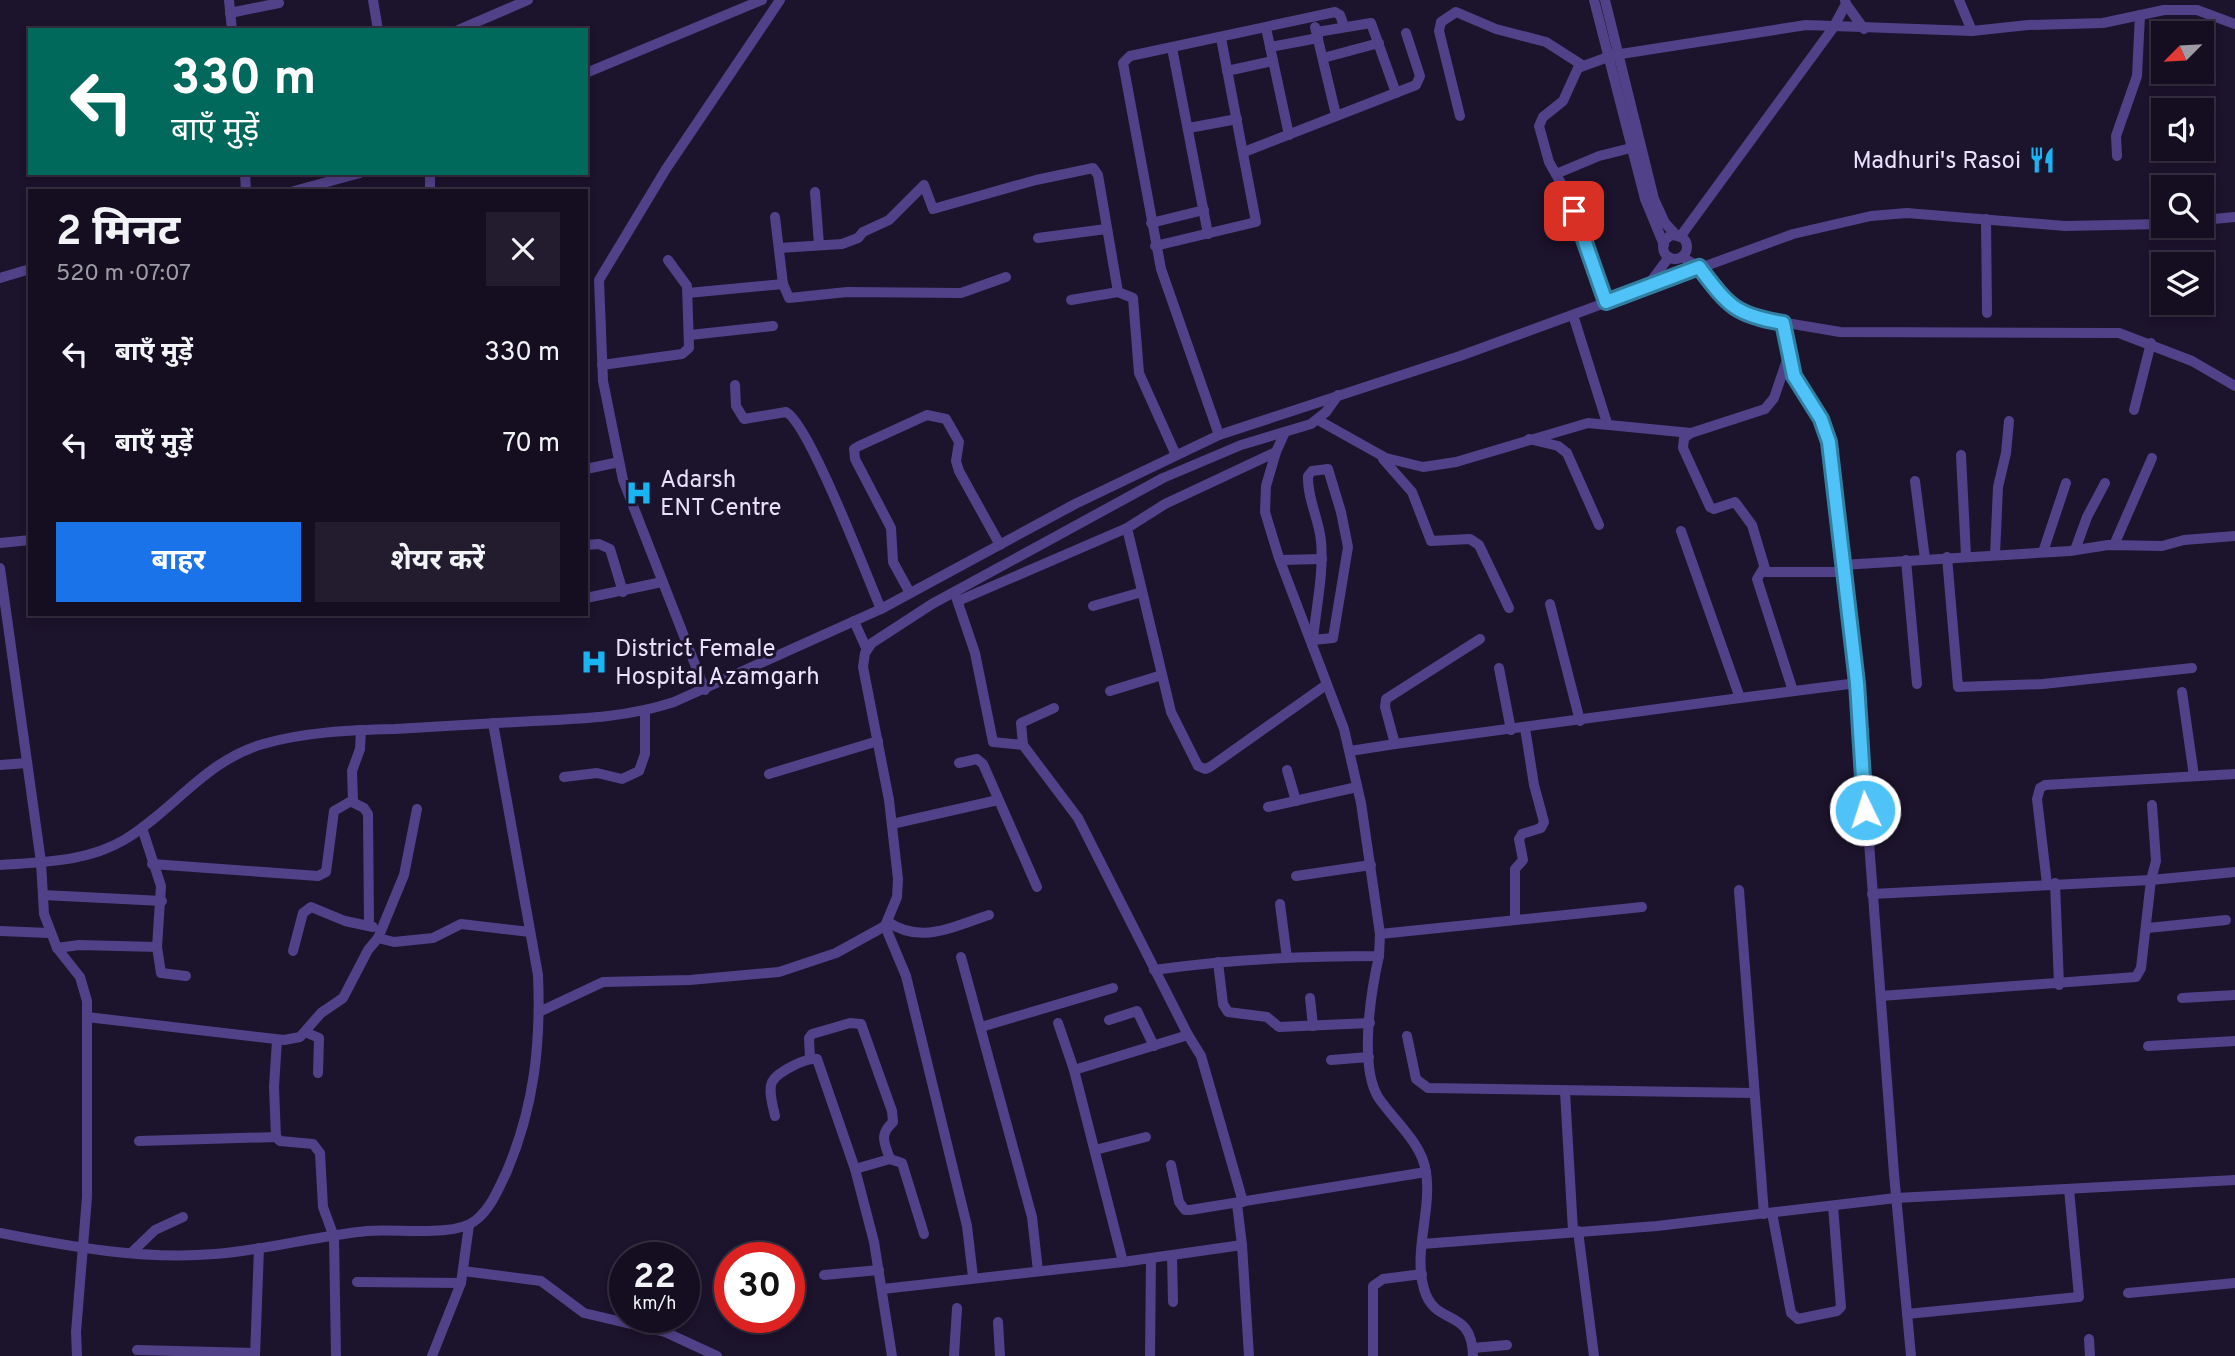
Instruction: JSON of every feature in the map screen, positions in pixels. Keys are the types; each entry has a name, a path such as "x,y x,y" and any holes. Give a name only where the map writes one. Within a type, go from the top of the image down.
{"street":[{"path":"229,0 232,28"},
{"path":"373,0 379,28"},
{"path":"462,28 528,0"},
{"path":"705,690 623,480 602,365 599,280 666,169 780,0"},
{"path":"1594,0 1654,199 1665,223 1687,248 1682,257"},
{"path":"1605,0 1612,56 1631,148 1645,199 1669,257"},
{"path":"1959,0 1972,31"},
{"path":"588,72 755,2"},
{"path":"1664,246 1666,239 1679,236 1833,28 1846,2 1864,29"},
{"path":"230,13 279,3"},
{"path":"1606,302 1571,201 1549,162 1540,122 1560,105 1576,71 1582,65 1612,56 1806,25 1972,31 2028,25 2103,23 2195,5 2235,24"},
{"path":"1460,116 1439,31 1441,22 1456,12 1496,29 1555,46 1582,65"},
{"path":"1219,435 1166,285 1151,223 1123,63 1130,56 1338,13 1344,26"},
{"path":"2117,156 2116,136 2137,76 2140,15"},
{"path":"1313,18 1336,116"},
{"path":"1270,47 1344,26 1371,23 1396,93"},
{"path":"1266,28 1289,135"},
{"path":"1244,152 1416,85 1420,76 1406,33"},
{"path":"1156,246 1256,222 1221,38"},
{"path":"1323,58 1379,43"},
{"path":"1172,48 1208,234"},
{"path":"1227,71 1273,61"},
{"path":"1189,128 1237,119"},
{"path":"1556,174 1599,156 1631,148"},
{"path":"779,248 842,244 858,239 863,232 889,220 923,185 933,209 1083,168 1093,168 1098,175 1118,292"},
{"path":"301,189 353,175"},
{"path":"815,192 820,246"},
{"path":"1151,223 1204,210"},
{"path":"0,865 41,862 100,851 142,828 237,752 265,743 333,731 592,719 645,712 705,690 881,609 1175,453 1219,435 1573,315 1793,234 1871,216 1907,214 2108,227 2151,225"},
{"path":"775,217 783,284 789,298 846,292 961,293 1006,277"},
{"path":"2214,219 2235,217"},
{"path":"1986,219 1987,313"},
{"path":"1038,238 1106,229"},
{"path":"1669,257 1682,257 1699,267 1728,306 1757,318 1840,332 2108,332 2151,343 2203,366 2235,386"},
{"path":"1646,288 1669,257"},
{"path":"602,365 682,354 689,348 688,293 681,275 668,260"},
{"path":"0,278 28,269"},
{"path":"588,276 599,280"},
{"path":"688,293 783,284"},
{"path":"1071,300 1118,292 1133,298 1139,373 1175,453"},
{"path":"1573,315 1607,423"},
{"path":"1783,323 1788,357 1799,385 1821,419 1829,442 1857,683 1896,1198 1911,1356"},
{"path":"690,335 773,326"},
{"path":"2134,410 2151,343"},
{"path":"1788,357 1774,398 1765,409 1691,433 1684,438 1683,448 1710,507 1714,509 1735,502 1740,505 1752,525 1763,569 1770,573 2114,545 2162,546 2184,540 2235,536"},
{"path":"735,385 736,406 744,419 786,412 796,419 881,609"},
{"path":"957,598 1163,478 1241,445 1318,420 1338,395"},
{"path":"909,593 893,562 891,528 855,459 854,449 859,446 927,415 946,419 959,442 956,461 959,471 1000,545"},
{"path":"1318,420 1380,455 1423,467 1456,461 1579,425 1607,423 1691,433"},
{"path":"1995,555 1997,487 2007,453 2009,421"},
{"path":"1285,432 1276,452 1264,499 1269,527 1280,560 1343,724 1357,787 1380,934 1370,1023 1369,1057 1373,1085 1412,1142 1426,1172 1422,1274 1428,1299 1442,1314 1466,1326 1473,1337 1473,1352 1507,1345"},
{"path":"1528,439 1558,446 1567,453 1599,525"},
{"path":"539,1012 603,982 690,980 779,972 836,953 886,924 897,897 898,879 892,824 863,667 867,650 891,629 957,598 1127,528 1165,504 1276,452"},
{"path":"1380,455 1412,492 1431,541 1470,539 1479,545 1509,608"},
{"path":"1961,455 1966,556"},
{"path":"2114,545 2152,458"},
{"path":"588,470 620,462"},
{"path":"1328,469 1341,512 1347,557 1333,638 1312,643 1322,559 1320,529 1308,476 1312,471 1328,469"},
{"path":"1915,481 1924,559"},
{"path":"2075,550 2087,517 2105,482"},
{"path":"2043,552 2066,484"},
{"path":"1127,528 1175,724 1198,766 1205,769 1326,685"},
{"path":"1681,531 1740,698"},
{"path":"0,543 28,540"},
{"path":"588,545 599,544 610,549 624,592"},
{"path":"1947,557 1955,682 1960,688 2043,684 2192,667"},
{"path":"1280,560 1322,559"},
{"path":"1906,560 1917,684"},
{"path":"0,568 41,862 44,914 57,948 80,977 85,989 87,1197 76,1332 77,1356"},
{"path":"1763,569 1758,572 1757,579 1793,691"},
{"path":"588,597 624,592 662,582"},
{"path":"1093,606 1142,592"},
{"path":"957,598 975,653 990,737 996,744 1023,745"},
{"path":"1550,604 1580,721"},
{"path":"855,621 867,650"},
{"path":"1395,744 1385,707 1386,699 1480,639"},
{"path":"0,654 12,653"},
{"path":"1499,668 1511,730"},
{"path":"1110,691 1162,675"},
{"path":"1350,751 1857,683"},
{"path":"2182,692 2194,776"},
{"path":"1055,708 1021,723 1023,745 1077,818 1201,1056 1240,1203 1249,1356"},
{"path":"564,778 597,773 622,779 639,771 645,754 645,712"},
{"path":"0,1233 84,1248 182,1256 258,1248 367,1231 448,1229 468,1225 485,1211 496,1193 527,1119 537,1065 539,1012 538,975 493,723"},
{"path":"1515,920 1515,869 1523,860 1519,839 1522,834 1541,828 1545,822 1534,785 1525,728"},
{"path":"352,802 352,771 360,749 361,730"},
{"path":"769,774 878,741"},
{"path":"959,763 980,760 1037,887"},
{"path":"0,765 27,763"},
{"path":"1287,770 1296,801"},
{"path":"2059,985 2051,883 2037,799 2040,788 2050,784 2235,774"},
{"path":"1268,807 1357,787"},
{"path":"892,824 998,800"},
{"path":"152,864 321,875 329,868 334,811 339,806 352,802 364,808 368,814 369,926"},
{"path":"1881,996 2059,985 2136,977 2141,968 2148,928 2151,880 2157,857 2152,805"},
{"path":"87,1017 277,1040 292,1040 305,1032 321,1013 343,998 368,950 381,934 404,875 417,809"},
{"path":"142,828 161,887 157,947 161,973 186,976"},
{"path":"1296,876 1371,865"},
{"path":"1872,894 2151,880 2235,872"},
{"path":"1740,890 1754,1093 1768,1214 1791,1313 1798,1319 1837,1311 1841,1307 1833,1206"},
{"path":"43,895 162,901"},
{"path":"1279,904 1287,958"},
{"path":"293,951 307,908 317,907 345,921 369,926 394,942 433,938 461,924 530,932"},
{"path":"1380,934 1642,907"},
{"path":"886,924 903,932 927,933 989,915"},
{"path":"2148,928 2227,920"},
{"path":"886,924 906,976 966,1218 973,1277"},
{"path":"0,931 50,933"},
{"path":"57,948 79,945 157,947"},
{"path":"1154,970 1218,962 1378,956"},
{"path":"961,957 1032,1217 1038,1271"},
{"path":"1218,962 1223,1004 1228,1012 1267,1017 1279,1027 1370,1023"},
{"path":"981,1027 1113,988"},
{"path":"2182,998 2235,995"},
{"path":"1310,998 1313,1026"},
{"path":"1109,1020 1137,1011 1154,1046"},
{"path":"810,1058 809,1038 817,1032 850,1023 861,1024 866,1029 894,1118 883,1132 890,1159"},
{"path":"1058,1023 1074,1070 1123,1262"},
{"path":"305,1032 319,1038 318,1073"},
{"path":"1074,1070 1188,1035"},
{"path":"1406,1036 1416,1079 1423,1087 1564,1092 1754,1093"},
{"path":"276,1137 274,1087 277,1040"},
{"path":"2148,1046 2235,1041"},
{"path":"1331,1060 1369,1057"},
{"path":"775,1116 772,1082 775,1077 810,1058 821,1062 855,1169 883,1289 892,1356"},
{"path":"1564,1092 1576,1231 1594,1356"},
{"path":"139,1141 276,1137 280,1141 313,1144 318,1149 323,1207 334,1237 336,1356"},
{"path":"1095,1150 1146,1137"},
{"path":"855,1169 890,1159 898,1160 906,1168 924,1234"},
{"path":"1171,1166 1179,1202 1185,1210 1426,1172"},
{"path":"1422,1244 1768,1214 1896,1198 2235,1180"},
{"path":"1907,1314 2078,1297 2069,1189"},
{"path":"131,1253 155,1230 183,1217"},
{"path":"432,1356 461,1283 468,1225"},
{"path":"883,1289 1123,1262 1242,1245"},
{"path":"138,1350 255,1355 258,1248"},
{"path":"1172,1255 1173,1302"},
{"path":"1150,1356 1151,1258"},
{"path":"824,1275 879,1270"},
{"path":"463,1271 541,1281 584,1312 665,1332 718,1356"},
{"path":"1373,1356 1373,1286 1383,1279 1422,1274"},
{"path":"357,1282 461,1283"},
{"path":"2128,1293 2235,1283"},
{"path":"954,1356 957,1308"},
{"path":"998,1322 1000,1356"},
{"path":"2089,1339 2090,1356"}],"place":[{"name":"Madhuri's Rasoi","path":"2042,160"},
{"name":"Adarsh ENT Centre","path":"639,493"},
{"name":"District Female Hospital Azamgarh","path":"594,662"}],"route":[{"path":"1574,211 1606,302 1699,267 1728,306 1757,318 1783,323 1794,376 1821,419 1829,442 1857,683 1865,810"}]}
